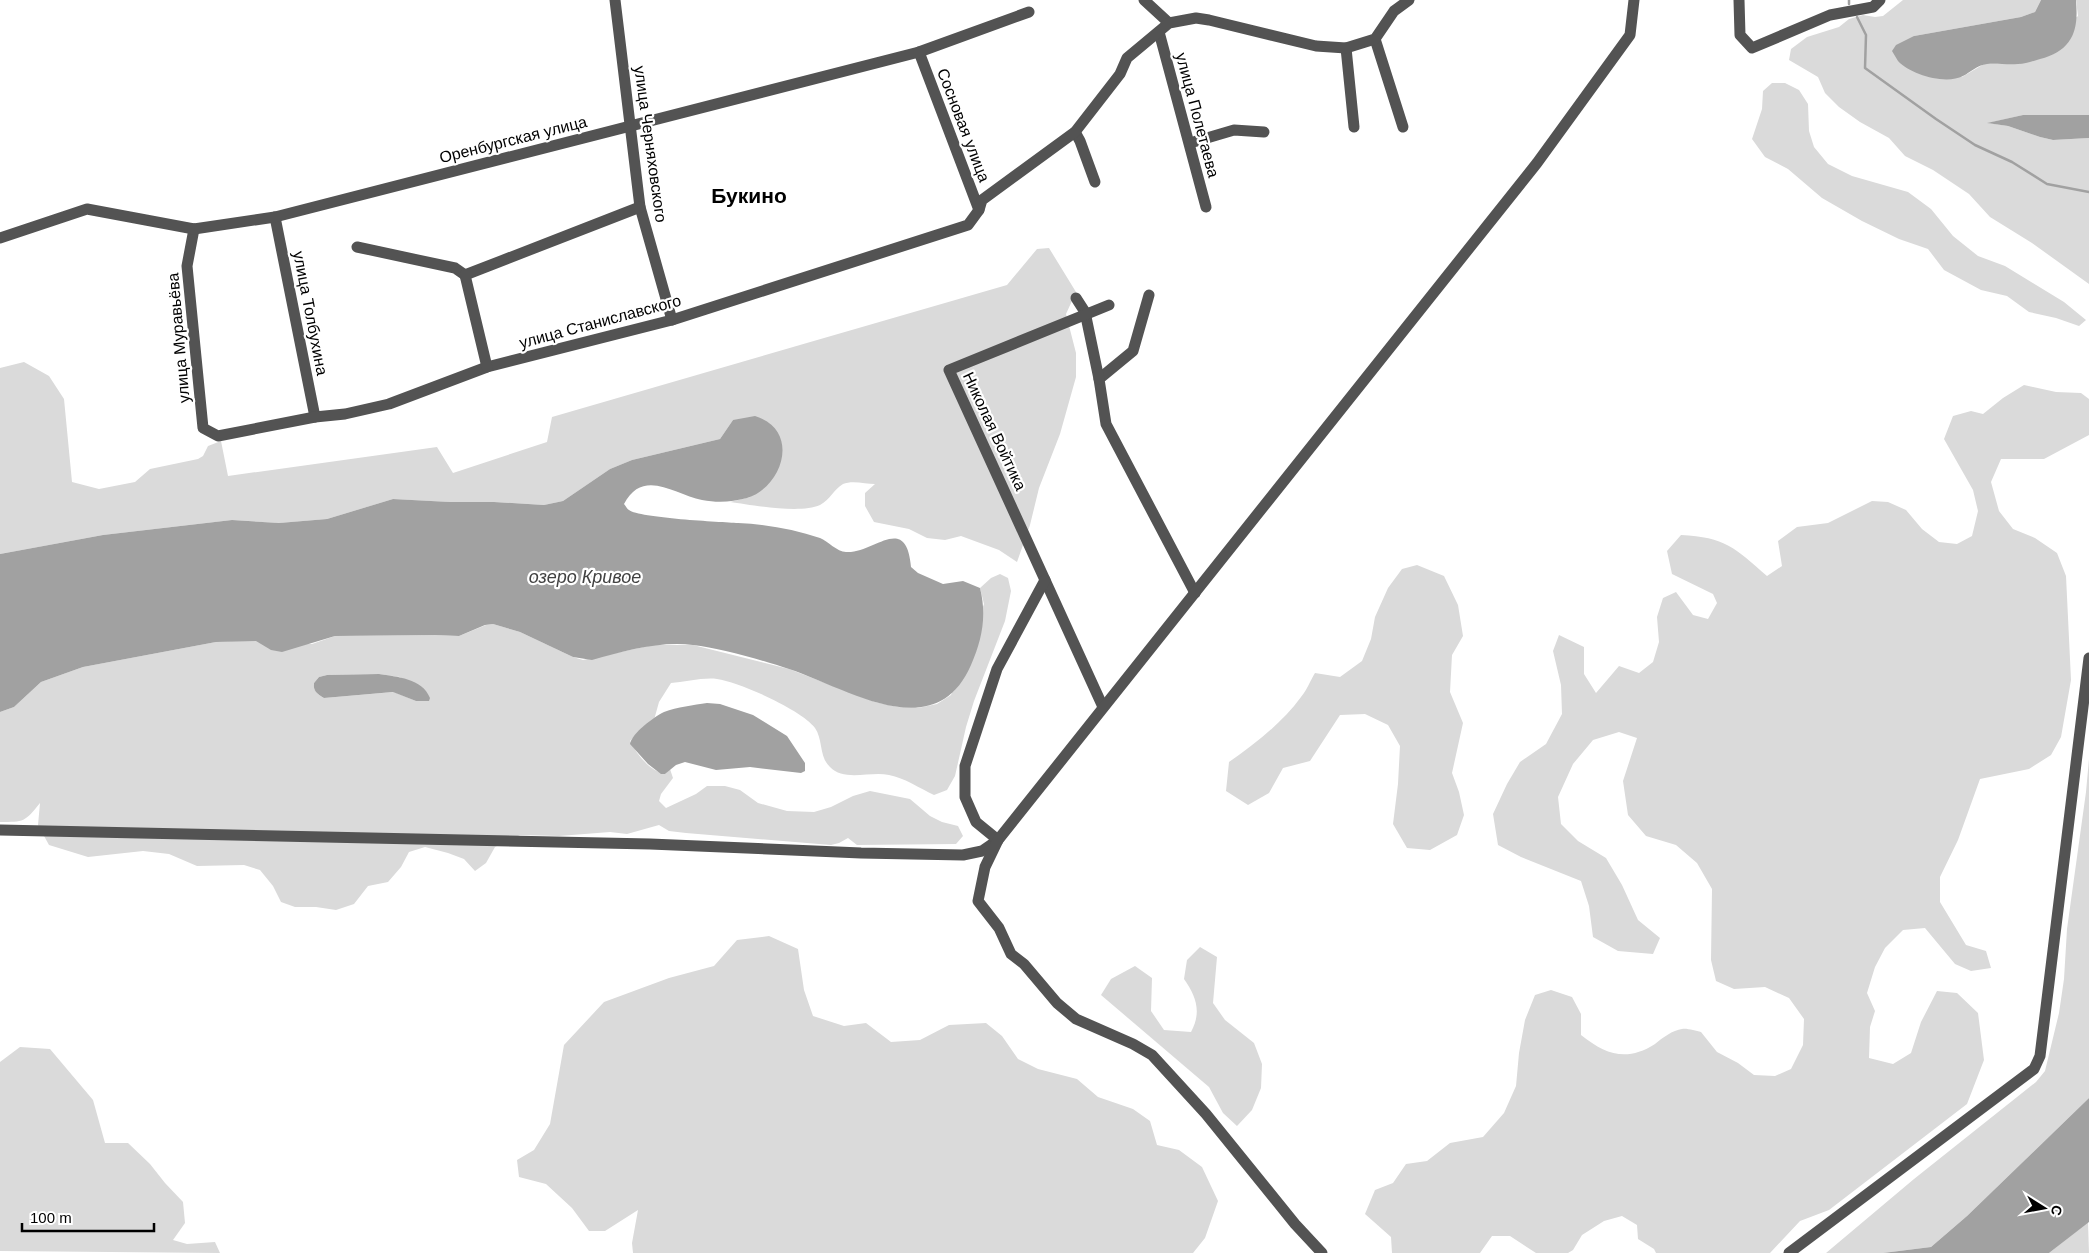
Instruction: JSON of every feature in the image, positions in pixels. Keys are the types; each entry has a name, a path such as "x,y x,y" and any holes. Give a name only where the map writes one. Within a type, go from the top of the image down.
{"street":[{"name":"улица Черняховского","path":"615,0 640,207 672,320"},
{"path":"1144,0 1169,23"},
{"path":"979,210 982,200 1075,132 1120,74 1127,58 1169,23 1196,18 1316,46 1346,48 1375,39 1394,11 1409,0"},
{"path":"1322,1253 1295,1224 1206,1114 1152,1055 1076,1018 1057,1003 1024,964 1011,954 999,928 978,901 985,867 998,840 1537,164 1630,35 1634,0"},
{"path":"1739,0 1740,35 1752,48 1830,15 1873,7 1880,0"},
{"name":"Оренбургская улица","path":"0,238 87,209 194,229 275,217 919,52 1029,12"},
{"name":"улица Полетаева","path":"1159,32 1206,207"},
{"path":"1375,39 1402,127"},
{"path":"1346,48 1354,127"},
{"name":"Сосновая улица","path":"919,52 979,210"},
{"path":"1190,143 1234,130 1264,132"},
{"path":"1075,132 1095,182"},
{"path":"465,275 640,207"},
{"name":"улица Станиславского","path":"218,436 315,417 345,414 389,404 487,367 672,320 968,225 979,210"},
{"name":"улица Толбухина","path":"275,217 315,417"},
{"name":"улица Муравьёва","path":"194,229 187,266 203,428 218,436"},
{"path":"356,247 455,268 465,275 487,367"},
{"path":"1099,379 1133,351 1149,295"},
{"path":"1076,298 1086,315 1106,424 1195,593"},
{"name":"Николая Войтика","path":"1046,580 949,370 1109,305"},
{"path":"1046,580 1104,708"},
{"path":"998,840 976,822 964,797 965,766 997,669 1046,580"},
{"path":"1790,1253 2034,1069 2040,1056 2089,658"},
{"path":"0,830 650,844 861,853 963,855 982,851 998,840"}],"shaded area":[{"path":"1903,0 2041,0 2035,12 2021,17 1914,36 1962,77 1984,64 2019,64 2078,16 2076,0 2089,0 2089,115 2023,115 1988,123 2008,126 2053,140 2089,138 2089,284 2032,243 1990,217 1969,194 1933,170 1905,156 1889,138 1860,122 1839,107 1825,93 1818,77 1789,60 1791,49 1807,37 1839,27 1849,19 1863,15 1883,16"},
{"path":"1772,83 1785,83 1799,90 1808,104 1809,131 1814,147 1828,164 1852,176 1908,192 1931,209 1953,236 1978,256 2005,266 2064,302 2086,320 2079,326 2056,318 2029,312 2007,296 1981,290 1944,270 1928,249 1899,239 1862,221 1822,198 1788,169 1765,157 1752,139 1762,109 1763,91"},
{"path":"1049,248 1076,292 1066,314 1076,353 1076,377 1060,434 1039,488 1030,525 1017,562 999,550 961,536 945,540 927,538 909,529 874,522 865,506 865,493 875,484 855,482 843,484 823,503 811,508 789,509 730,502 750,497 733,420 720,439 632,460 610,469 563,501 544,505 393,499 327,519 279,523 232,520 103,535 0,554 0,368 24,362 49,376 64,399 72,482 99,489 135,482 150,469 198,459 203,456 208,446 221,441 228,476 437,447 453,473 547,442 552,417 1007,285 1037,249"},
{"path":"2024,385 2056,392 2081,393 2089,399 2089,435 2044,459 2001,459 1991,482 1999,511 2013,529 2035,538 2057,553 2066,576 2071,680 2061,737 2051,755 2029,769 1980,779 1958,840 1940,877 1940,902 1966,945 1986,951 1991,968 1971,971 1955,964 1925,928 1903,930 1885,948 1875,967 1867,993 1875,1011 1870,1027 1869,1058 1893,1064 1911,1053 1921,1022 1937,991 1957,993 1978,1013 1984,1060 1967,1104 1829,1210 1800,1221 1770,1253 1656,1253 1654,1249 1638,1239 1637,1225 1622,1216 1604,1221 1582,1235 1573,1250 1568,1253 1536,1253 1510,1236 1492,1236 1480,1253 1392,1253 1391,1237 1365,1214 1375,1190 1393,1183 1406,1164 1427,1161 1450,1143 1483,1137 1504,1113 1516,1086 1525,1020 1535,995 1551,990 1572,997 1581,1014 1581,1035 1599,1047 1617,1054 1635,1053 1645,1050 1675,1031 1689,1029 1701,1032 1717,1052 1738,1063 1754,1075 1775,1076 1791,1069 1803,1045 1804,1019 1789,998 1765,987 1734,989 1716,981 1711,960 1712,889 1697,863 1676,845 1646,836 1628,815 1623,781 1637,738 1619,732 1593,740 1573,764 1558,797 1561,824 1578,841 1606,858 1622,885 1638,920 1660,938 1653,954 1618,951 1593,937 1589,906 1581,881 1521,857 1498,845 1493,814 1507,784 1520,762 1546,744 1562,714 1561,685 1553,651 1559,635 1584,647 1584,674 1596,693 1619,666 1639,673 1653,662 1659,642 1657,617 1663,598 1676,592 1693,615 1708,619 1717,603 1713,594 1672,574 1667,551 1681,535 1719,541 1737,551 1767,576 1782,566 1778,541 1797,527 1828,523 1872,501 1888,502 1906,510 1922,529 1939,542 1957,544 1972,536 1978,511 1973,490 1944,439 1953,416 1971,411 1983,414 2003,398"},
{"path":"1417,565 1444,576 1458,605 1463,636 1452,655 1450,692 1463,723 1452,773 1459,792 1464,815 1457,835 1430,850 1407,848 1393,824 1400,746 1388,725 1365,714 1340,715 1310,761 1283,768 1269,793 1248,805 1226,791 1229,762 1277,724 1294,707 1315,673 1340,677 1362,661 1371,639 1375,617 1388,588 1402,569"},
{"path":"1000,574 1008,578 1011,591 1005,621 974,701 955,776 947,790 934,795 895,776 882,774 842,774 827,763 817,732 808,721 784,705 754,691 717,679 671,683 659,702 654,720 643,727 630,741 640,757 654,770 665,774 670,769 673,778 661,794 659,801 666,808 696,794 707,786 725,786 740,790 758,803 787,811 814,812 870,791 910,799 930,816 942,822 958,826 963,836 956,844 857,845 848,838 831,845 686,833 669,831 659,825 627,834 610,832 559,836 520,835 495,847 486,863 475,871 464,859 448,853 425,847 409,852 401,867 388,882 368,886 354,904 336,910 316,907 295,907 281,902 273,886 260,870 244,865 197,866 169,854 143,851 88,857 49,845 38,825 40,803 23,820 0,822 0,712 14,707 41,682 83,667 216,642 249,640 312,644 335,636 459,636 493,624 520,632 583,660 653,645 693,645 789,669 875,702 898,707 918,708 937,704 951,695 984,604 980,588 991,578","holes":["379,674 400,677 416,701 394,692 324,698 314,688 314,683 319,677 327,675"]},
{"path":"2089,759 2089,1098 1967,1216 1931,1247 1883,1253 1826,1253 1914,1179 2036,1082 2045,1071 2059,1013 2064,979 2067,929"},
{"path":"769,936 798,949 804,990 813,1016 844,1026 866,1023 891,1042 920,1040 949,1025 986,1023 1002,1036 1018,1059 1038,1069 1077,1079 1098,1097 1133,1109 1150,1121 1157,1145 1179,1150 1202,1167 1218,1201 1205,1238 1193,1253 633,1253 632,1243 638,1210 605,1231 589,1231 572,1208 546,1184 519,1177 517,1160 534,1150 550,1124 564,1045 604,1002 669,978 714,966 737,940"},
{"path":"1200,947 1217,957 1213,1003 1225,1020 1254,1043 1262,1064 1261,1088 1252,1110 1237,1126 1223,1113 1209,1087 1101,995 1111,979 1135,966 1152,978 1151,1011 1164,1030 1191,1032 1197,1011 1192,992 1184,979 1187,960"},
{"path":"20,1047 50,1049 93,1100 105,1143 128,1143 150,1164 183,1202 185,1223 173,1240 187,1244 215,1242 220,1253 0,1251 0,1062"},
{"path":"2088,1222 2089,1253 2049,1253"}],"water":[{"path":"2041,0 2076,0 2076,22 2071,39 2059,51 2051,55 2023,64 1983,65 1956,79 1938,79 1911,71 1898,61 1892,51 1896,45 1914,36 2021,17 2035,12"},
{"path":"2023,115 2089,115 2089,138 2053,140 2008,126 1987,123"},
{"name":"озеро Кривое","path":"755,416 769,423 778,433 782,445 782,458 777,471 770,483 760,492 747,498 714,502 660,486 650,485 641,487 632,493 624,504 629,510 648,515 759,524 790,530 823,539 843,552 857,551 887,540 896,539 903,542 908,551 911,567 918,573 943,584 963,581 980,588 983,618 981,637 975,656 955,690 936,703 913,708 888,705 863,698 754,658 693,645 668,644 629,650 592,660 573,657 520,632 493,624 485,625 459,636 335,636 282,652 271,650 256,641 216,642 83,667 41,682 14,707 0,712 0,554 103,535 232,520 279,523 327,519 393,499 544,505 563,501 610,469 632,460 720,439 733,420"},
{"path":"379,674 415,682 426,691 430,698 429,701 416,701 393,692 324,698 317,694 314,688 314,683 319,677 327,675"},
{"path":"707,703 720,704 753,715 787,736 805,763 805,771 801,773 750,767 716,770 685,762 676,765 665,774 661,774 648,764 630,744 639,730 664,712 680,707"},
{"path":"2089,1098 2089,1222 2049,1253 1883,1253 1931,1247 1967,1216"}],"waterway":[{"path":"1857,17 1866,35 1865,68 1975,145 2012,162 2047,184 2089,192"}],"district":[{"name":"Букино","path":"749,196"}]}
